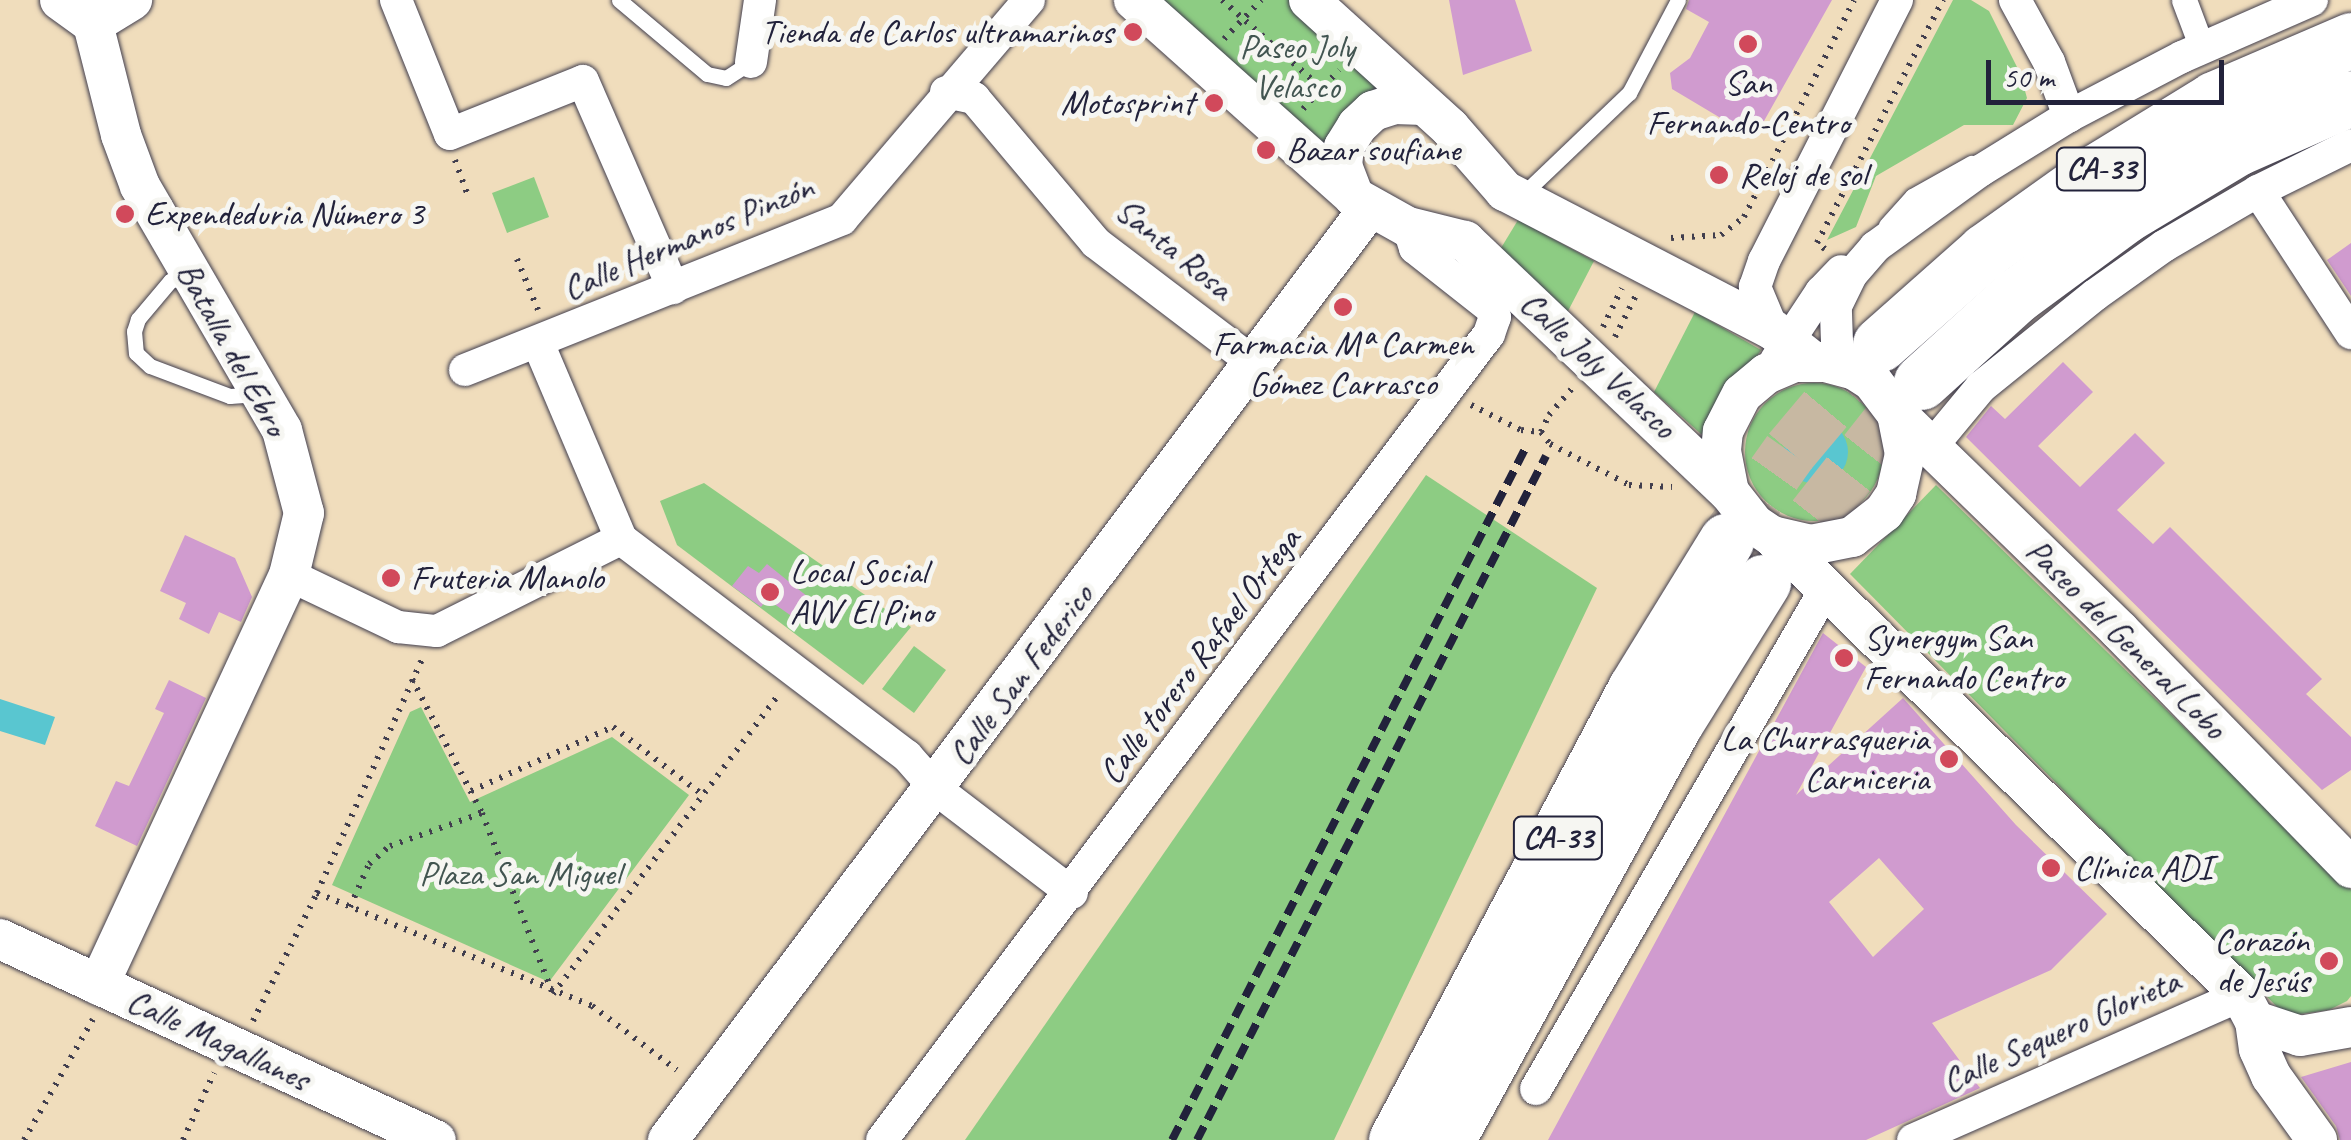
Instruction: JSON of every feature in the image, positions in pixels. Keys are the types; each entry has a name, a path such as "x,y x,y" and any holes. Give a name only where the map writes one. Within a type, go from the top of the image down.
{"highway":[{"name":"CA-33","path":"1810,353 1985,250 2097,171 2214,99 2351,40"},
{"name":"CA-33","path":"1909,398 2017,295 2124,216 2238,148 2351,98"},
{"name":"CA-33","path":"1396,1140 1635,690 1746,532"},
{"name":"CA-33","path":"1447,1140 1676,722 1746,532"}],"street":[{"path":"60,0 94,24 132,0"},
{"path":"396,0 450,134 583,80 673,288"},
{"path":"750,62 760,0"},
{"name":"Calle Hermanos Pinzón","path":"465,370 842,219 960,95 1029,0"},
{"path":"1134,0 1362,202 1408,227 1465,241 1511,195"},
{"path":"1309,0 1424,105 1511,195 1810,353 1909,398 1902,475 1896,494 1877,519 1852,536 1812,545 1746,532 1721,451 1724,430 1742,394 1810,353 1837,342 1836,306 1870,251"},
{"path":"1810,353 1755,287 1897,0"},
{"path":"2014,0 2049,62 2069,116"},
{"path":"2184,0 2202,48"},
{"path":"1810,353 1821,292 1852,261 2069,116 2202,48 2312,0"},
{"name":"Batalla del Ebro","path":"94,24 121,135 140,186 282,430 304,513 289,575 104,987"},
{"name":"Santa Rosa","path":"960,95 1096,243 1254,364"},
{"path":"1362,202 1342,166 1344,146 1356,126 1373,111 1394,104 1424,105"},
{"path":"1932,446 1981,387 2095,295 2164,246 2258,191 2351,145"},
{"path":"2258,191 2351,333"},
{"name":"Calle San Federico","path":"668,1140 1254,364 1362,202"},
{"name":"Calle torero Rafael Ortega","path":"882,1140 1072,893 1489,334 1494,317 1483,300 1415,248 1408,227"},
{"name":"Calle Joly Velasco","path":"1465,241 1591,357 1746,532 1824,590"},
{"path":"544,341 621,538 907,756 936,789 1072,893"},
{"name":"Paseo del General Lobo","path":"1909,398 1932,446 2351,868"},
{"path":"289,575 398,627 436,632 621,538"},
{"path":"1536,1089 1824,590 2248,1008 2300,1036 2351,1026"},
{"name":"Calle Magallanes","path":"0,939 436,1140"},
{"path":"2248,1008 2258,1049 2271,1076 2317,1140"},
{"name":"Calle Sequero Glorieta","path":"1923,1138 2248,1008"}],"lane":[{"path":"619,0 708,74 726,78 750,62"},
{"path":"1511,195 1629,93 1678,0"},
{"path":"190,273 170,281 138,319 134,331 136,353 150,366 230,396 261,394"}],"path":[{"path":"1222,0 1336,102"},
{"path":"1202,62 1260,0"},
{"path":"1591,357 1598,338 1643,264 1670,238 1720,235 1744,218 1854,0"},
{"path":"1281,133 1360,47"},
{"path":"456,167 468,196"},
{"path":"517,259 544,341"},
{"path":"1541,432 1591,357 1643,264"},
{"path":"1448,392 1521,430 1541,432 1550,444 1629,485 1687,487 1746,532"},
{"path":"183,1140 317,894 436,632"},
{"path":"553,994 796,672"},
{"path":"412,680 482,812 553,994"},
{"path":"471,791 613,727 703,795"},
{"path":"350,908 369,864 390,846 482,812"},
{"path":"317,894 553,994 592,1006 706,1092"},
{"path":"24,1140 104,987"}],"green space":[{"name":"Paseo Joly Velasco","path":"1151,0 1289,0 1374,72 1376,89 1324,145"},
{"path":"1953,0 1971,0 1989,11 2020,73 2027,98 2013,125 1964,125 1876,176 1856,227 1827,240"},
{"path":"534,177 549,217 507,233 492,193"},
{"path":"1518,220 1594,261 1567,313 1501,248"},
{"path":"1695,312 1761,350 1709,432 1701,434 1654,392"},
{"path":"1814,383 1840,388 1863,403 1878,426 1883,452 1878,478 1863,501 1840,516 1814,521 1788,516 1765,501 1750,478 1745,452 1750,426 1765,403 1788,388"},
{"path":"1426,475 1597,588 1334,1140 965,1140"},
{"path":"704,483 911,627 863,685 677,545 660,501"},
{"path":"1936,485 2351,890 2351,996 2347,1001 2329,1010 2286,1016 1850,574"},
{"path":"914,646 946,670 914,713 882,689"},
{"name":"Plaza San Miguel","path":"421,707 470,802 612,737 689,795 549,982 332,885 410,712"}],"water":[{"path":"1816,420 1839,429 1848,452 1839,475 1816,484 1793,475 1784,452 1793,429"},
{"path":"0,699 55,717 45,745 0,731"}],"building":[{"path":"1449,0 1515,0 1532,51 1463,75"},
{"path":"1689,0 1832,0 1764,121 1746,123 1724,120 1672,89 1670,73 1690,58 1709,22 1686,9"},
{"path":"2351,243 2351,296 2327,260"},
{"path":"2063,362 2093,392 2038,446 2080,487 2135,433 2165,463 2117,510 2153,544 2170,527 2322,679 2306,694 2351,737 2351,770 2322,790 1966,437 1991,406 2005,419"},
{"path":"185,535 235,558 252,597 241,622 219,612 209,634 179,619 186,603 160,591"},
{"name":"Local Social AVV El Pino","path":"767,564 808,597 793,617 767,599 761,607 732,586 748,566 759,573"},
{"path":"1823,633 1866,667 1796,795 1903,698 2016,825 2107,914 2051,970 1932,1023 1980,1088 1866,1140 1548,1140","holes":["1879,858 1924,909 1873,957 1829,902"]},
{"path":"169,680 206,698 137,846 95,826 116,781 129,786 164,713 155,709"},
{"path":"2351,1062 2351,1140 2340,1140 2336,1126 2301,1077"}],"tunnel":[{"path":"1726,541 1790,451 1880,344"},
{"path":"1763,582 1921,382"}],"railway":[{"path":"1172,1140 1527,445"},
{"path":"1197,1140 1546,456"}],"place":[{"name":"Tienda de Carlos ultramarinos","path":"1133,32"},
{"name":"San Fernando-Centro","path":"1748,44"},
{"name":"Motosprint","path":"1214,103"},
{"name":"Bazar soufiane","path":"1266,150"},
{"name":"Reloj de sol","path":"1719,175"},
{"name":"Expendeduria Número 3","path":"125,214"},
{"name":"Farmacia Mª Carmen Gómez Carrasco","path":"1343,307"},
{"name":"Fruteria Manolo","path":"391,578"},
{"name":"Local Social AVV El Pino","path":"770,592"},
{"name":"Synergym San Fernando Centro","path":"1844,658"},
{"name":"La Churrasqueria Carniceria","path":"1949,759"},
{"name":"Clínica ADI","path":"2051,868"},
{"name":"Corazón de Jesús","path":"2329,961"}]}
